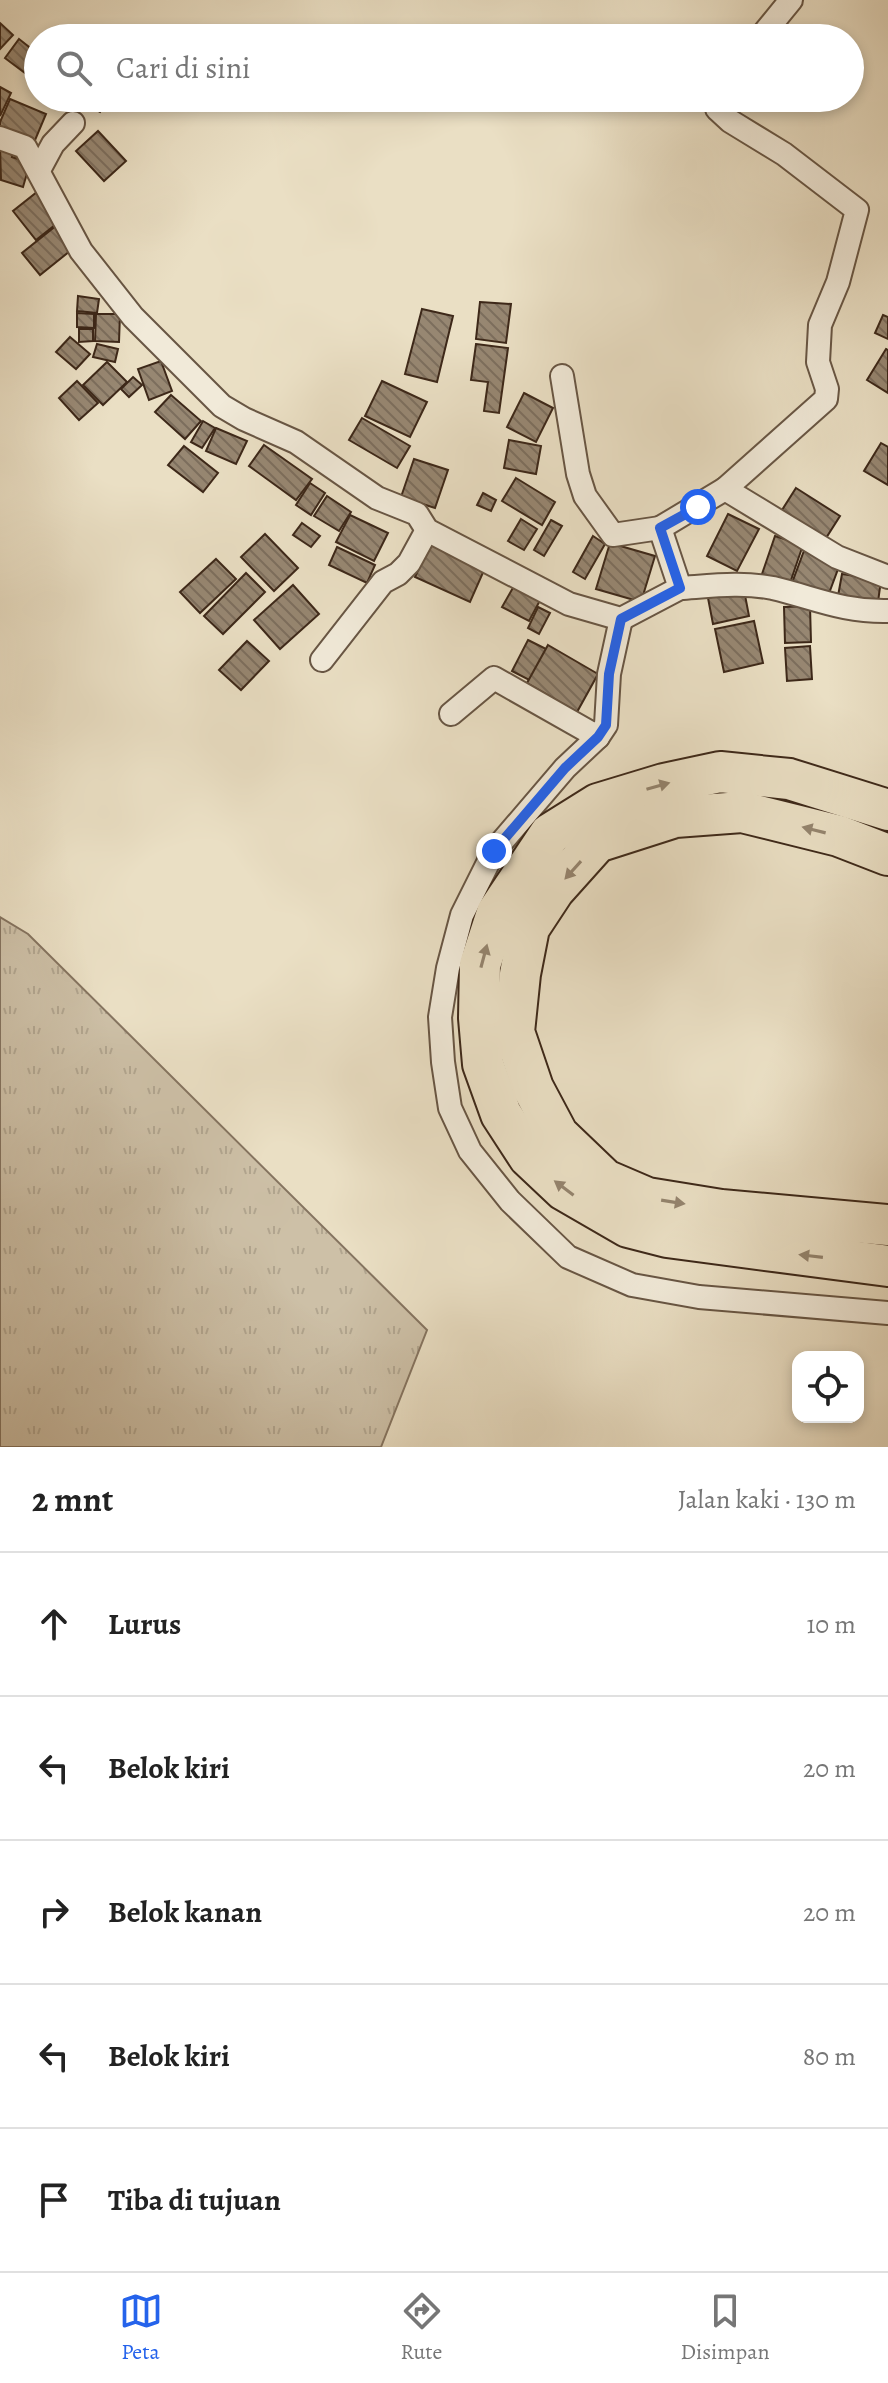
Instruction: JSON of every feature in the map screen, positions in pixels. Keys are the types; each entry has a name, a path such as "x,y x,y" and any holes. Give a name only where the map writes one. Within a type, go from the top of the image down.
{"highway":[{"path":"888,810 789,779 720,772 664,784 598,804 550,834 497,913 480,965 479,1018 483,1064 501,1114 529,1157 564,1190 628,1227 667,1237 888,1266"},
{"path":"888,855 839,836 742,812 675,817 597,842 554,890 529,928 514,1032 533,1088 558,1135 605,1180 662,1201 721,1210 888,1225"}],"street":[{"path":"771,24 791,0"},
{"path":"562,376 578,474 585,496 613,535 660,528 725,489 826,399 827,389 818,362 820,325 838,282 857,210 784,154 720,112"},
{"path":"39,170 53,144 73,123"},
{"path":"0,138 25,147 81,251 133,317 222,406 296,442 377,498 417,514 427,530 569,604 621,619 680,588 749,585 834,607 888,611"},
{"path":"725,489 837,557 888,577"},
{"path":"660,528 680,588"},
{"path":"322,660 383,582 409,563 427,530"},
{"path":"621,619 609,674 606,725 494,851 462,915 448,968 440,1017 450,1108 470,1151 510,1201 568,1257 632,1285 699,1297 888,1313"},
{"path":"451,714 494,678 598,737"}],"green space":[{"path":"0,917 28,934 427,1330 381,1447 0,1447"}],"building":[{"path":"0,23 13,35 0,49"},
{"path":"19,39 24,43 24,72 5,58"},
{"path":"0,87 11,93 0,116"},
{"path":"10,99 24,105 24,112 46,114 33,145 0,130 0,122"},
{"path":"98,131 126,161 104,181 76,151"},
{"path":"0,146 14,151 12,157 30,163 23,187 1,180"},
{"path":"37,192 60,221 36,240 13,211"},
{"path":"57,225 75,247 40,275 22,253"},
{"path":"78,296 99,299 97,313 77,311"},
{"path":"480,302 511,304 506,343 476,339"},
{"path":"422,309 453,316 437,382 405,374"},
{"path":"77,313 94,314 94,328 77,327"},
{"path":"96,314 120,314 119,342 95,341"},
{"path":"883,315 888,317 888,339 875,333"},
{"path":"79,329 93,329 93,341 79,342"},
{"path":"70,337 90,354 76,369 56,352"},
{"path":"97,344 118,349 115,362 93,357"},
{"path":"476,344 508,348 499,413 484,411 488,382 471,380"},
{"path":"888,350 888,393 867,380"},
{"path":"161,361 172,391 149,400 138,369"},
{"path":"107,362 127,382 103,405 83,385"},
{"path":"133,377 142,385 129,397 121,389"},
{"path":"77,381 98,403 79,420 59,398"},
{"path":"382,381 427,402 410,437 365,416"},
{"path":"524,393 553,408 536,442 507,427"},
{"path":"171,395 201,421 185,439 155,412"},
{"path":"362,418 410,446 397,468 349,440"},
{"path":"203,421 215,428 202,448 191,442"},
{"path":"216,428 247,441 236,464 206,451"},
{"path":"509,440 541,446 536,474 504,468"},
{"path":"881,443 888,447 888,485 864,471"},
{"path":"264,445 312,479 296,500 249,466"},
{"path":"184,446 218,473 203,492 168,465"},
{"path":"414,459 448,470 435,508 401,497"},
{"path":"516,478 555,502 542,525 502,501"},
{"path":"310,483 325,493 311,515 296,505"},
{"path":"796,488 840,516 826,538 782,510"},
{"path":"483,493 496,500 491,511 477,505"},
{"path":"327,496 351,512 339,531 314,516"},
{"path":"728,514 759,529 737,571 707,556"},
{"path":"350,515 388,533 374,561 336,542"},
{"path":"521,519 537,529 524,550 508,541"},
{"path":"551,520 562,526 544,556 534,550"},
{"path":"302,523 320,536 311,547 293,535"},
{"path":"265,534 298,568 274,591 241,557"},
{"path":"593,536 605,544 585,579 573,572"},
{"path":"775,536 803,545 790,583 762,574"},
{"path":"610,543 655,556 641,602 596,589"},
{"path":"430,544 485,568 470,602 415,577"},
{"path":"337,547 375,565 367,583 329,565"},
{"path":"805,548 841,561 828,596 792,583"},
{"path":"216,559 236,579 200,613 180,592"},
{"path":"246,573 265,592 223,634 204,616"},
{"path":"842,574 881,580 878,602 838,596"},
{"path":"518,579 544,593 529,621 502,607"},
{"path":"293,585 319,614 280,649 254,620"},
{"path":"744,590 749,616 713,624 708,598"},
{"path":"810,606 811,642 785,643 784,607"},
{"path":"538,607 550,613 539,634 528,628"},
{"path":"754,621 763,663 724,672 715,629"},
{"path":"528,640 552,652 535,683 512,671"},
{"path":"247,641 269,661 241,690 219,670"},
{"path":"548,645 598,674 577,712 527,683"},
{"path":"810,646 812,679 787,681 785,648"}],"route":[{"path":"494,851 606,725 609,674 621,619 680,588 660,528 698,507"}]}
